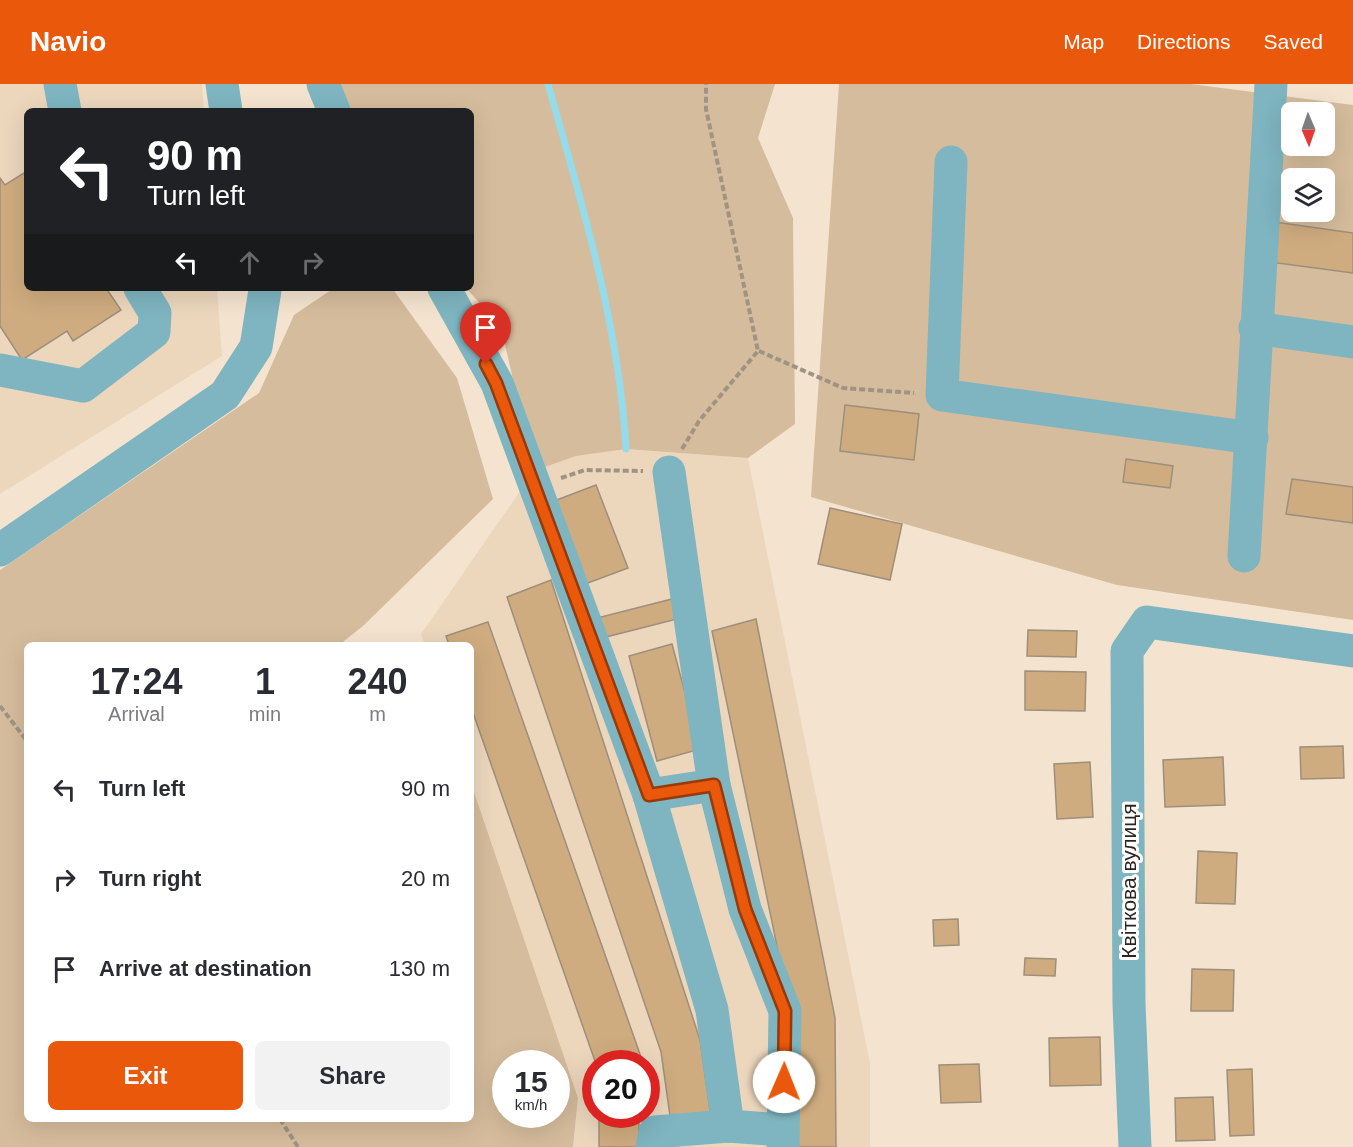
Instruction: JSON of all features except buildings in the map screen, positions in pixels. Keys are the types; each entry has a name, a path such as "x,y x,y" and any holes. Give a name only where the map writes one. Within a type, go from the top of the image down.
{"street":[{"path":"60,84 64,108"},
{"path":"222,84 226,108"},
{"path":"1244,556 1252,438 1255,328 1271,84"},
{"path":"951,162 942,395 1252,438"},
{"path":"0,370 83,386 154,332 155,313 142,291"},
{"path":"0,550 225,395 256,347 267,291"},
{"path":"446,291 496,383 649,795 712,1010 728,1126"},
{"path":"1255,328 1353,342"},
{"path":"652,1147 655,1132 728,1126 783,1138 785,1011 745,909 714,785 669,472"},
{"name":"Квіткова вулиця","path":"1135,1147 1129,1004 1127,651 1147,622 1353,651"},
{"path":"649,795 714,785"}],"path":[{"path":"706,84 706,109 758,351"},
{"path":"758,351 843,388 942,395"},
{"path":"535,487 585,470 669,472 699,421 758,351"},
{"path":"0,706 24,737"},
{"path":"282,1122 298,1147"}],"shaded area":[{"path":"0,84 202,84 204,108 24,108 24,291 217,291 222,356 0,494"},
{"path":"333,84 775,84 758,138 793,218 795,424 748,458 626,449 576,456 534,471 501,327 469,291 474,291 474,108 344,108"},
{"path":"839,84 1191,84 1330,102 1281,102 1281,156 1335,156 1335,103 1353,105 1353,620 1117,585 811,497"},
{"path":"330,291 394,291 457,378 493,499 363,626 343,642 24,642 24,1122 474,1122 474,792 562,1050 492,1050 492,1128 570,1128 570,1074 578,1098 573,1147 0,1147 0,570 259,393 294,315"},
{"path":"626,449 748,458 870,1063 870,1147 573,1147 578,1098 570,1074 570,1050 562,1050 474,792 474,642 424,642 421,634 534,471 576,456"}],"waterway":[{"path":"548,84 586,219 607,310 616,356 626,449"}],"route":[{"path":"486,364 496,383 649,795 714,785 745,909 785,1011 784,1082"}]}
